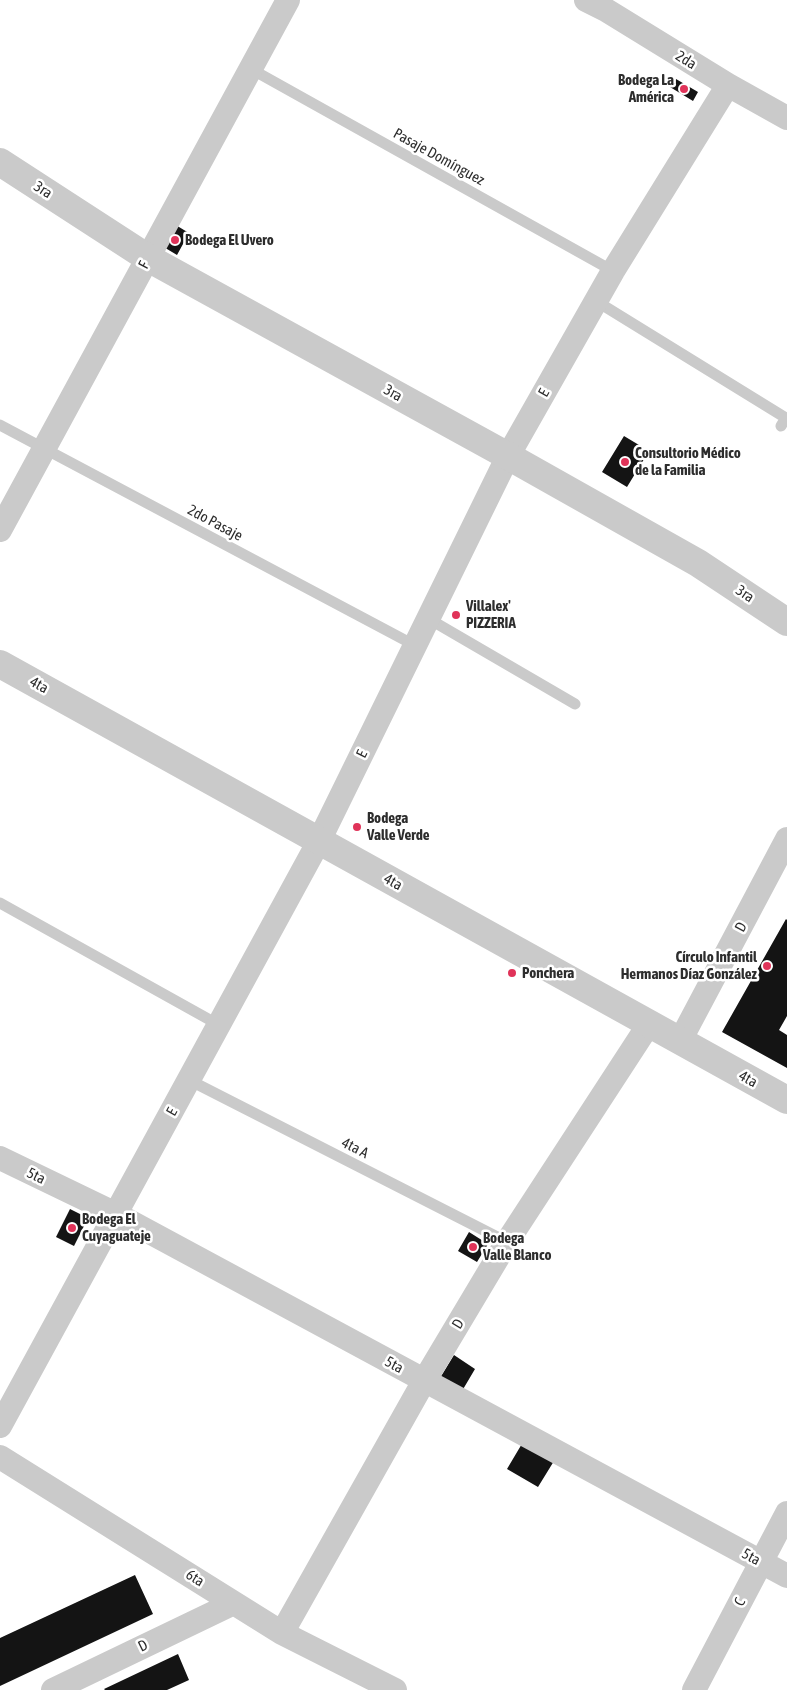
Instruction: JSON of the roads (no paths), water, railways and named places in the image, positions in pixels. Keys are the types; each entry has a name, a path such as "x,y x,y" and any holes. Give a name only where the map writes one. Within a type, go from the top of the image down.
{"street":[{"name":"F","path":"0,530 288,0"},
{"name":"2da","path":"600,3 728,85 787,118"},
{"name":"E","path":"0,1426 319,841 508,456 613,271 728,85"},
{"name":"3ra","path":"0,162 148,258 698,563 787,622"},
{"name":"4ta","path":"0,664 787,1100"},
{"name":"D","path":"680,1041 787,839"},
{"name":"D","path":"282,1633 424,1381 507,1242 649,1024"},
{"name":"5ta","path":"0,1158 116,1214 787,1576"},
{"name":"6ta","path":"0,1457 282,1633 395,1690"},
{"name":"C","path":"694,1690 787,1513"},
{"name":"D","path":"52,1690 234,1603"}],"lane":[{"name":"Pasaje Domínguez","path":"251,69 613,271"},
{"path":"596,300 786,418 781,426"},
{"name":"2do Pasaje","path":"0,425 416,646"},
{"path":"429,619 575,704"},
{"path":"0,903 219,1025"},
{"name":"4ta A","path":"189,1080 507,1242"}],"place":[{"name":"Bodega La América","path":"684,89"},
{"name":"Bodega El Uvero","path":"175,240"},
{"name":"Consultorio Médico de la Familia","path":"625,462"},
{"name":"Villalex' PIZZERIA","path":"456,615"},
{"name":"Bodega Valle Verde","path":"357,827"},
{"name":"Círculo Infantil Hermanos Díaz González","path":"767,966"},
{"name":"Ponchera","path":"512,973"},
{"name":"Bodega El Cuyaguateje","path":"72,1228"},
{"name":"Bodega Valle Blanco","path":"473,1247"}]}
